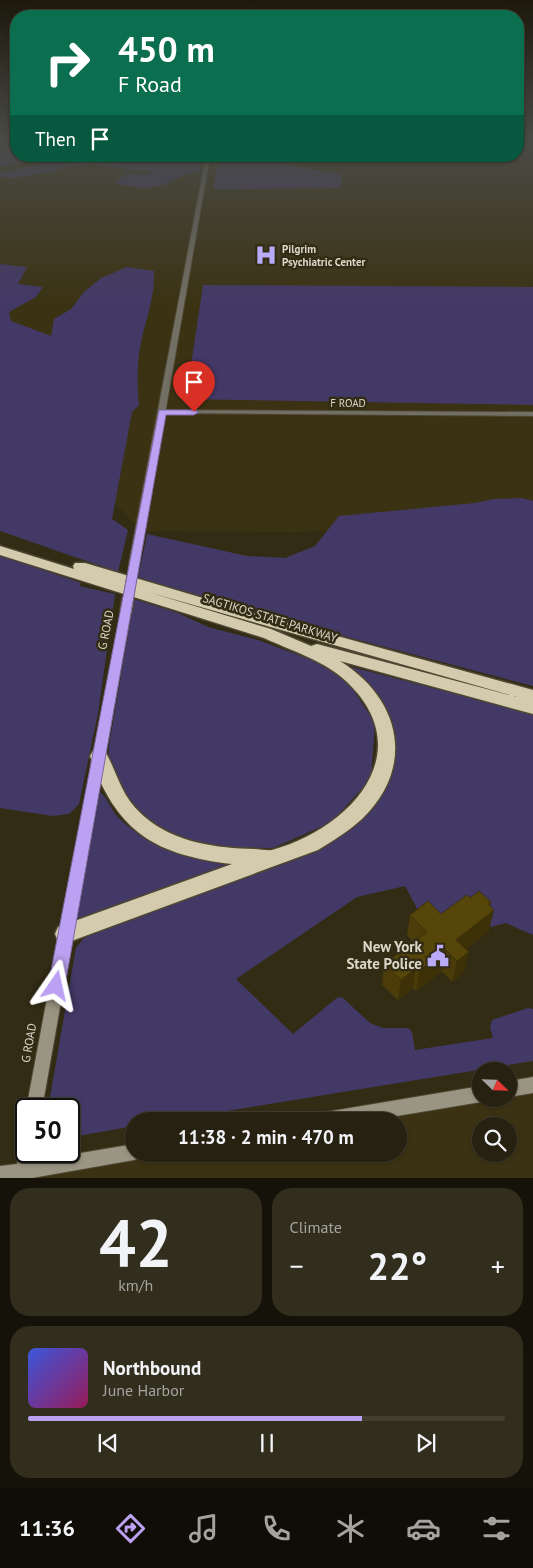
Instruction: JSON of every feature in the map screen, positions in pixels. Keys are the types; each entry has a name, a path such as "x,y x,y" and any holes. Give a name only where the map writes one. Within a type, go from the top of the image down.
{"highway":[{"name":"SAGTIKOS STATE PARKWAY","path":"0,539 245,616 533,696"},
{"name":"SAGTIKOS STATE PARKWAY","path":"0,550 265,633 533,708"},
{"path":"66,934 328,836 355,816 367,803 380,781 387,758 385,729 375,704 352,676 330,663 265,633"},
{"path":"99,756 110,790 125,812 150,832 177,846 210,855 275,857"}],"main road":[{"name":"G ROAD","path":"36,1098 66,934"},
{"path":"518,1088 533,1085"},
{"path":"374,1112 472,1096"},
{"path":"0,1175 24,1174 125,1154"}],"street":[{"name":"G ROAD","path":"66,934 201,196"},
{"name":"F ROAD","path":"162,412 533,414"}],"shaded area":[{"name":"Pilgrim Psychiatric Center","path":"0,196 533,196 533,525 292,532 141,531 51,434 0,355"},
{"path":"0,264 27,267 18,284 43,287 36,297 9,312 11,321 51,336 54,319 71,309 84,292 101,278 127,267 154,271 151,300 139,354 139,405 132,412 112,519 128,530 118,572 0,531"},
{"path":"203,285 533,287 533,405 186,399"},
{"path":"521,498 533,501 533,686 272,617 138,578 147,534 247,556 285,558 315,546 339,516 475,503 494,499"},
{"path":"0,555 81,583 79,586 115,594 98,713 79,804 69,814 53,816 0,808"},
{"path":"134,599 178,613 208,627 258,640 312,660 346,679 375,723 371,778 332,822 273,848 206,847 160,831 125,804 108,773 109,746"},
{"path":"344,665 533,714 533,935 506,923 491,927 470,906 436,929 422,918 405,886 357,897 236,979 293,1034 338,997 343,998 370,1023 383,1028 408,1028 412,1032 415,1050 493,1038 490,1027 492,1020 528,1008 533,1009 533,1061 518,1063 472,1062 472,1071 221,1112 125,1112 125,1128 80,1136 80,1098 50,1098 76,948 84,938 96,930 285,860 379,798 386,713"},
{"path":"100,792 118,817 141,836 181,854 226,863 227,867 77,921"},
{"path":"533,1089 533,1178 25,1178 26,1173 125,1157 125,1162 407,1162 407,1112 392,1112 472,1099 472,1108 518,1108 518,1092"}],"building":[{"path":"479,891 491,902 488,904 494,910 456,940 469,952 457,961 446,950 419,971 416,968 401,980 384,964 427,932 410,915 428,901 441,914 467,895 470,898"}],"place":[{"name":"Pilgrim Psychiatric Center","path":"266,255"},
{"name":"New York State Police","path":"438,956"}],"route":[{"path":"56,986 162,412 194,412"}]}
